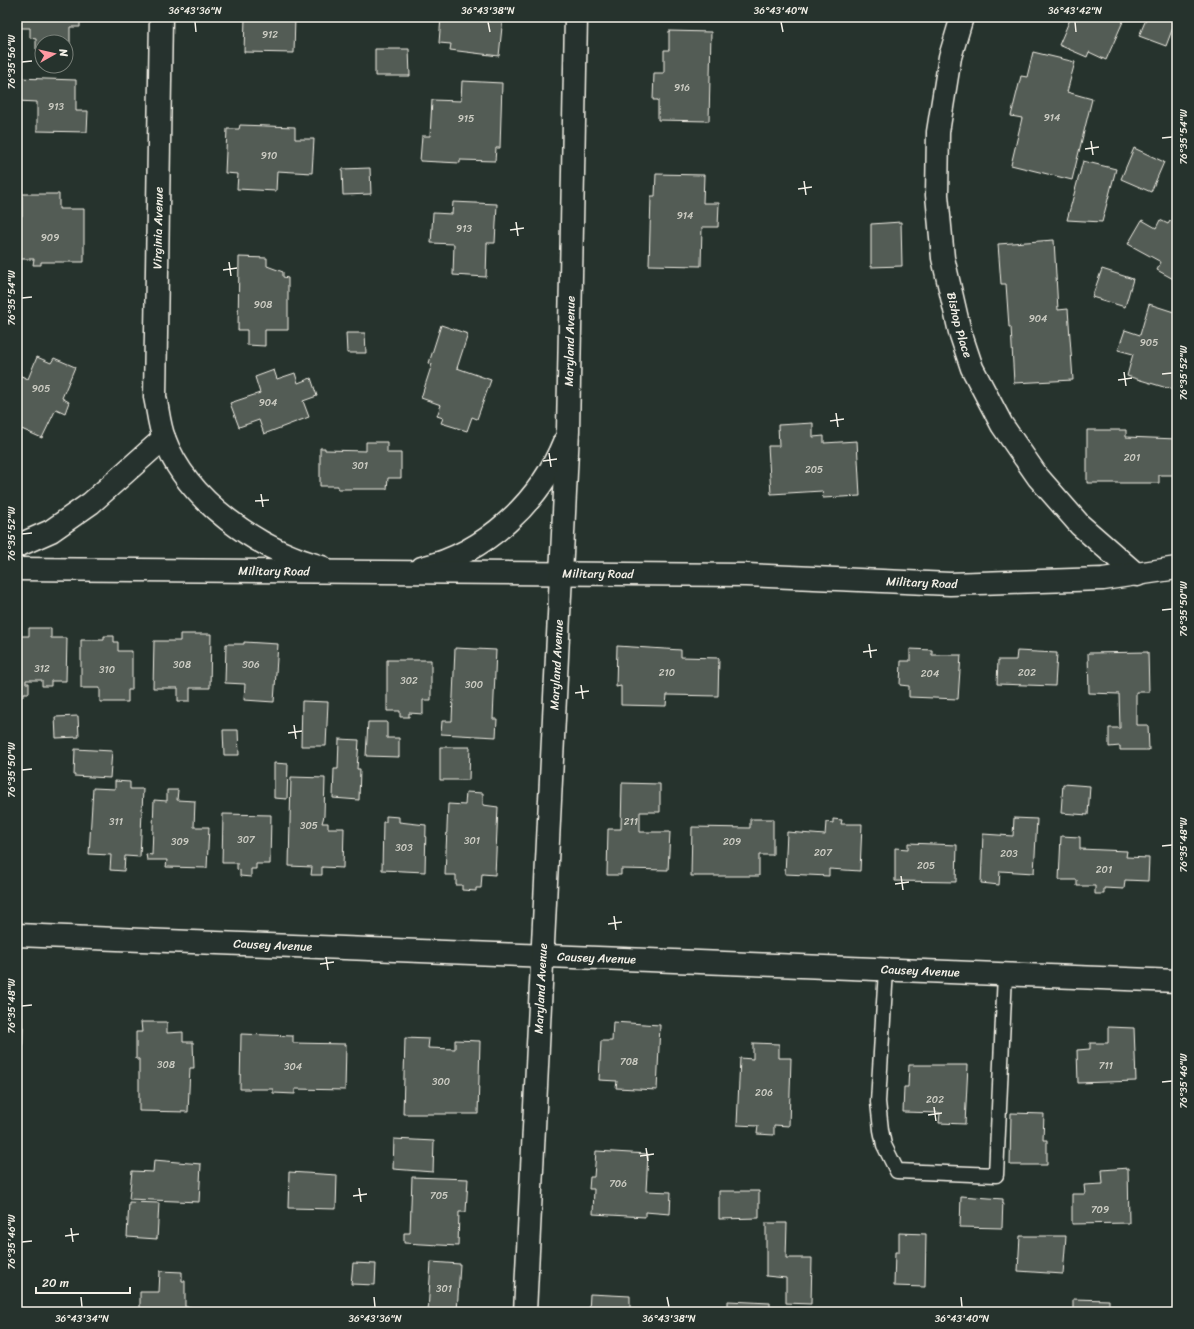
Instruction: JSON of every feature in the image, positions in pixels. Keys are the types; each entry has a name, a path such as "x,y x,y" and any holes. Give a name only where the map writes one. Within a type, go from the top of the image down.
{"street":[{"name":"Virginia Avenue","path":"161,17 155,397 164,438 180,470 199,494 234,524 265,544 308,563 343,573"},
{"name":"Maryland Avenue","path":"526,1312 568,431 573,245 576,17"},
{"name":"Bishop Place","path":"962,17 950,57 938,132 937,195 943,258 960,332 972,368 1002,425 1038,477 1080,525 1137,575"},
{"path":"397,573 436,564 471,549 503,526 526,505 549,473 560,453 568,431"},
{"path":"17,546 51,531 91,503 164,438"},
{"name":"Military Road","path":"17,569 747,576 950,584 1103,579 1177,568"},
{"name":"Causey Avenue","path":"17,935 1177,981"}],"lane":[{"path":"886,970 878,1102 884,1145 897,1171 996,1175 1005,974"}],"building":[{"path":"19,17 80,17 80,27 70,27 70,34 34,34 34,39 30,38 30,28 19,28"},
{"path":"245,17 295,17 294,53 244,52"},
{"path":"441,17 503,17 499,56 450,50 451,44 439,43"},
{"path":"1071,17 1125,17 1106,60 1089,52 1087,57 1059,45"},
{"path":"1147,17 1177,17 1166,46 1139,36"},
{"path":"669,31 711,32 709,121 658,120 658,100 653,100 654,73 664,73 664,50 669,50"},
{"path":"375,49 409,49 410,76 375,76"},
{"path":"1033,52 1075,62 1067,92 1092,99 1072,180 1011,165 1022,118 1011,116 1021,76 1027,77"},
{"path":"17,78 76,80 76,111 88,111 87,132 37,131 37,102 17,101"},
{"path":"462,81 502,83 500,148 496,148 495,161 460,160 460,163 420,161 422,136 430,136 432,100 461,101"},
{"path":"240,125 295,127 295,139 314,139 312,173 277,171 276,191 237,189 238,174 225,173 227,129 239,129"},
{"path":"1134,148 1164,162 1151,192 1121,179"},
{"path":"1083,161 1116,169 1102,222 1067,220"},
{"path":"370,168 371,194 343,195 342,169"},
{"path":"656,174 704,175 703,203 719,203 718,227 702,227 701,266 649,265 651,196 655,196"},
{"path":"22,194 59,194 59,209 84,209 84,262 41,262 41,265 33,265 34,259 17,259 17,216 22,216"},
{"path":"453,202 497,204 495,243 487,243 486,277 453,275 454,244 431,243 433,213 452,214"},
{"path":"1177,216 1177,281 1157,270 1161,262 1128,244 1142,220 1156,228 1160,220 1168,224 1170,221 1173,222"},
{"path":"901,222 902,266 871,267 871,224"},
{"path":"1054,240 1058,310 1068,309 1073,380 1014,383 1011,327 1009,327 1006,284 1001,284 998,244"},
{"path":"239,257 267,258 267,266 283,272 283,277 288,278 288,330 265,330 265,346 247,345 247,330 238,330"},
{"path":"1102,269 1133,279 1125,307 1092,297"},
{"path":"1149,304 1177,313 1177,391 1127,376 1133,354 1118,350 1125,330 1140,335"},
{"path":"441,325 468,334 457,368 491,380 477,419 472,417 467,431 441,423 443,418 437,416 441,405 421,398 432,364 429,363"},
{"path":"346,333 365,333 366,353 347,353"},
{"path":"37,357 51,363 54,358 75,367 62,398 69,402 65,413 56,409 42,438 17,427 17,374 28,379"},
{"path":"274,370 277,379 295,373 298,383 311,378 317,396 303,401 309,417 264,434 259,420 239,427 230,403 260,393 255,377"},
{"path":"813,423 813,437 824,436 824,443 857,441 860,496 823,498 822,491 771,494 768,446 779,446 778,425"},
{"path":"1087,430 1126,430 1126,437 1177,439 1177,475 1159,475 1159,483 1087,483"},
{"path":"366,442 387,442 387,453 401,453 401,478 388,478 387,489 338,489 338,486 320,486 320,448 325,448 325,450 366,451"},
{"path":"29,628 51,628 51,638 67,638 66,681 51,681 51,686 42,686 42,680 26,680 26,683 29,683 29,693 24,693 24,696 17,696 18,636 29,636"},
{"path":"180,634 211,634 210,688 190,688 190,701 178,701 178,688 153,688 154,641 180,641"},
{"path":"104,636 114,636 114,642 118,642 118,651 132,651 132,690 128,690 128,702 100,702 100,688 81,688 81,640 104,640"},
{"path":"244,642 278,644 274,702 244,700 245,684 225,683 226,644 244,644"},
{"path":"617,646 681,650 681,657 719,658 718,696 667,695 666,706 621,705 621,686 616,687"},
{"path":"455,648 496,650 493,719 497,719 496,737 441,734 442,721 452,721"},
{"path":"910,649 932,650 932,655 961,655 958,699 909,697 909,686 900,685 901,661 910,661"},
{"path":"1017,651 1057,653 1055,686 997,684 998,660 1016,660"},
{"path":"1148,652 1149,692 1136,692 1136,725 1148,725 1149,750 1120,750 1120,746 1109,747 1109,728 1120,728 1119,694 1089,693 1088,653"},
{"path":"387,660 431,660 431,700 423,700 423,714 409,713 409,717 400,717 400,711 387,711"},
{"path":"302,701 328,702 326,746 301,746"},
{"path":"78,716 79,737 56,738 55,717"},
{"path":"368,722 387,722 387,738 399,738 399,757 366,756"},
{"path":"223,730 238,730 239,755 224,755"},
{"path":"339,739 359,740 357,769 360,769 359,800 333,798 334,769 338,769"},
{"path":"440,747 470,747 469,780 440,780"},
{"path":"75,749 112,751 110,778 74,776"},
{"path":"274,763 288,764 287,799 274,798"},
{"path":"291,777 325,778 324,816 322,823 328,823 328,828 344,828 343,868 322,867 322,875 311,875 312,867 289,866"},
{"path":"115,781 130,782 130,789 143,789 140,857 125,856 124,871 110,870 111,855 89,854 93,788 115,789"},
{"path":"622,783 660,784 660,812 640,812 640,832 670,832 668,870 621,869 621,875 607,875 608,829 621,829"},
{"path":"1063,784 1090,786 1088,815 1061,813"},
{"path":"167,790 178,790 177,800 195,801 194,827 209,827 207,868 166,867 167,860 147,860 146,854 152,855 154,800 167,801"},
{"path":"466,792 483,793 483,805 498,807 495,875 482,874 481,888 476,888 476,891 462,890 462,885 456,885 456,875 445,875 448,804 465,805"},
{"path":"223,814 271,815 270,864 256,864 256,869 251,869 251,877 240,876 240,870 237,869 237,863 222,863"},
{"path":"386,816 399,817 399,822 426,825 425,872 382,870 383,822 386,822"},
{"path":"1014,818 1037,819 1034,873 1000,871 999,885 981,883 983,834 1013,836"},
{"path":"750,819 773,819 773,855 759,855 759,876 691,876 692,827 750,828"},
{"path":"833,819 842,820 841,824 862,824 860,871 829,869 829,876 785,874 787,832 825,835 826,822 833,823"},
{"path":"1061,836 1080,837 1080,849 1127,851 1126,857 1149,858 1148,881 1125,880 1124,889 1104,888 1104,894 1095,894 1095,886 1077,886 1077,880 1059,880"},
{"path":"908,843 957,845 956,882 895,881 895,848 908,849"},
{"path":"141,1022 167,1022 167,1033 183,1032 183,1042 193,1042 194,1068 190,1068 188,1112 139,1111 139,1059 136,1059 136,1032 142,1032"},
{"path":"613,1022 660,1025 657,1090 616,1088 617,1081 599,1080 601,1041 612,1041"},
{"path":"17,1027 23,1027 20,1090 17,1090"},
{"path":"1108,1027 1134,1028 1136,1081 1078,1083 1077,1050 1090,1049 1090,1043 1108,1043"},
{"path":"241,1034 293,1036 293,1043 346,1044 345,1090 295,1089 295,1094 273,1093 273,1089 240,1089"},
{"path":"405,1038 429,1039 428,1048 455,1049 455,1040 480,1041 478,1114 403,1114"},
{"path":"753,1043 779,1044 779,1058 791,1058 789,1126 774,1125 774,1135 757,1134 758,1126 737,1125 740,1058 753,1059"},
{"path":"909,1065 968,1065 965,1124 939,1123 940,1113 903,1112 904,1087 908,1087"},
{"path":"1011,1113 1044,1114 1043,1140 1047,1140 1047,1165 1010,1165"},
{"path":"394,1139 434,1141 433,1172 393,1169"},
{"path":"596,1151 648,1154 646,1191 671,1192 670,1214 645,1212 645,1217 593,1214 594,1189 589,1189 590,1177 594,1177"},
{"path":"154,1160 201,1164 199,1202 129,1199 132,1171 153,1172"},
{"path":"1128,1168 1129,1223 1072,1224 1072,1194 1085,1194 1084,1185 1103,1184 1102,1170"},
{"path":"289,1172 337,1175 336,1209 288,1208"},
{"path":"412,1177 468,1179 466,1212 459,1212 458,1246 404,1243 404,1233 410,1233"},
{"path":"719,1191 759,1191 759,1218 719,1219"},
{"path":"961,1196 1003,1199 1002,1228 960,1227"},
{"path":"129,1202 159,1203 157,1239 127,1237"},
{"path":"766,1223 787,1223 786,1258 812,1258 811,1304 786,1303 786,1278 766,1276"},
{"path":"899,1233 926,1234 925,1287 894,1286 895,1252 899,1252"},
{"path":"1020,1236 1066,1236 1063,1274 1018,1271"},
{"path":"431,1262 460,1264 457,1312 428,1312"},
{"path":"353,1263 376,1264 375,1285 351,1284"},
{"path":"160,1271 182,1272 182,1281 185,1281 185,1307 191,1307 191,1312 140,1312 140,1292 159,1292"},
{"path":"590,1294 630,1296 630,1312 589,1312"},
{"path":"1073,1299 1109,1300 1109,1312 1073,1312"},
{"path":"728,1301 770,1303 770,1312 728,1312"}]}
